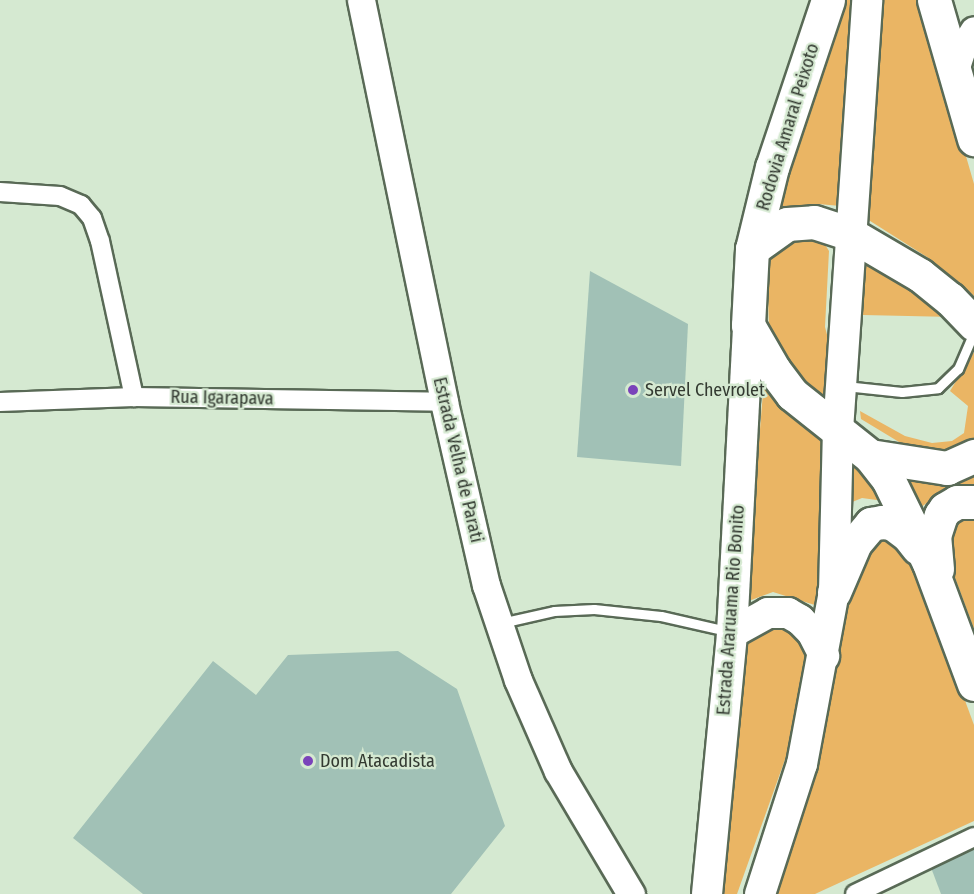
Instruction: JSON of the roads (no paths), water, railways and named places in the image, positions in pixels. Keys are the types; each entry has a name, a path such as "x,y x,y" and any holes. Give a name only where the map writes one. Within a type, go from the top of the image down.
{"highway":[{"name":"Rodovia Amaral Peixoto","path":"748,325 752,249 772,167 828,0"},
{"path":"934,0 974,139"},
{"path":"752,249 787,224 814,222 850,234 920,275 950,299 974,324"},
{"path":"748,325 792,394 815,415 838,429 870,456 888,479 929,563 974,684"},
{"path":"870,456 947,468 974,456"},
{"path":"941,597 936,561 936,526 945,509 957,502 967,500 974,502"},
{"path":"834,592 855,543 871,524 882,522 899,527 929,563"}],"main road":[{"path":"760,894 802,764 824,656 834,592 838,429 843,385 850,234 867,0"},
{"name":"Estrada Araruama Rio Bonito","path":"707,894 732,633 748,325"},
{"path":"732,633 768,613 788,613 800,620 812,632 824,656"}],"street":[{"name":"Estrada Velha de Parati","path":"361,0 444,402 486,585 518,680 558,771 631,894"},
{"path":"955,70 962,49 974,30"},
{"path":"0,192 60,196 81,205 92,218 100,242 134,397"},
{"name":"Rua Igarapava","path":"0,402 134,397 444,402"},
{"path":"855,894 974,837"}],"lane":[{"path":"843,385 902,392 938,388 958,369 974,332"},
{"path":"499,624 554,611 594,609 661,616 732,633"}],"place":[{"name":"Servel Chevrolet","path":"633,390"},
{"name":"Dom Atacadista","path":"308,761"}]}
